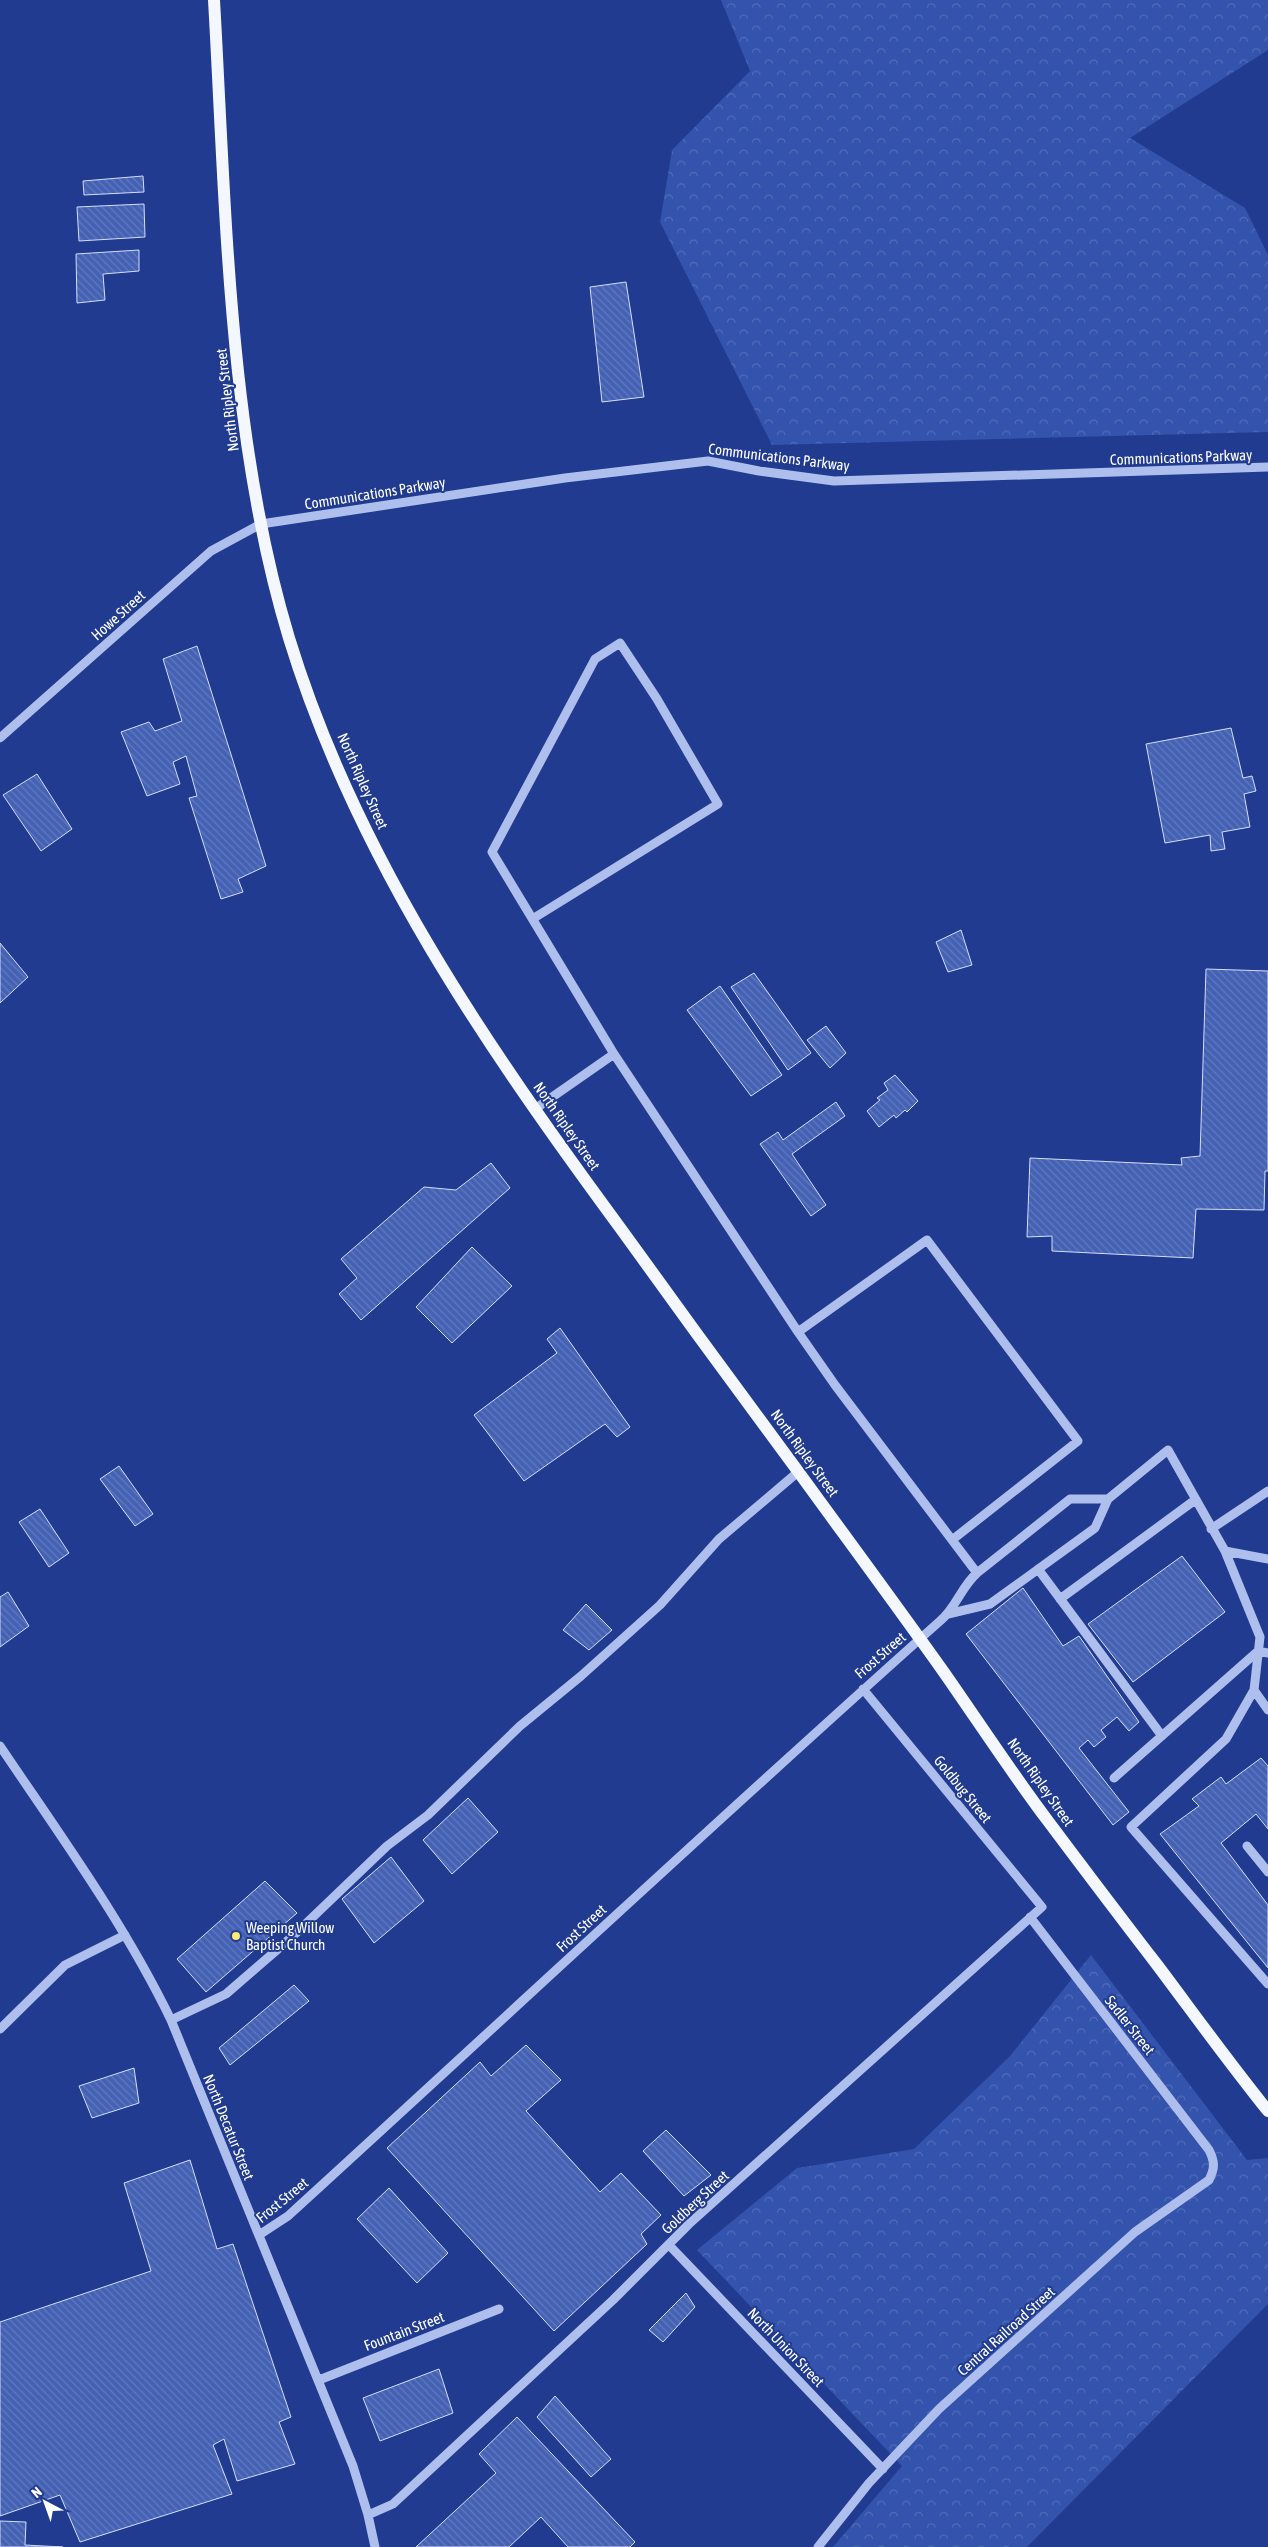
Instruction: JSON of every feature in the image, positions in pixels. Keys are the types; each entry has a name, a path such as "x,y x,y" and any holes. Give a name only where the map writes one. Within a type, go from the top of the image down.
{"main road":[{"name":"North Ripley Street","path":"214,0 228,250 242,404 261,524 271,575 291,643 312,704 356,809 407,910 484,1036 535,1109 920,1639 1044,1816 1268,2111"}],"street":[{"name":"Communications Parkway","path":"261,524 565,478 708,461 759,471 834,481 1268,467"},
{"name":"Howe Street","path":"0,738 211,551 261,524"},
{"path":"534,918 718,804 676,731 620,643 595,659 492,852 534,918 614,1054 798,1332 977,1573"},
{"path":"535,1109 614,1054"},
{"path":"798,1332 927,1240 1078,1441 952,1540"},
{"path":"948,1614 990,1604 1095,1528 1108,1499 1168,1450 1211,1529 1225,1550 1260,1637 1254,1690 1226,1739 1130,1827 1268,1984"},
{"path":"171,2020 226,1994 293,1936 387,1846 428,1814 520,1726 581,1676 660,1605 719,1539 798,1472"},
{"path":"1211,1529 1266,1496"},
{"path":"948,1614 966,1583 1070,1499 1108,1499"},
{"path":"1060,1599 1195,1500"},
{"path":"1225,1550 1268,1559"},
{"path":"1038,1569 1162,1736"},
{"name":"Frost Street","path":"259,2236 288,2216 862,1689 948,1614"},
{"path":"1258,1651 1268,1653"},
{"path":"1114,1778 1258,1651"},
{"name":"Goldbug Street","path":"862,1689 1042,1907"},
{"path":"1254,1690 1268,1710"},
{"name":"North Decatur Street","path":"0,1746 74,1854 125,1935 149,1974 171,2020 353,2466 368,2515 375,2547"},
{"path":"1247,1846 1268,1872"},
{"name":"Goldberg Street","path":"368,2515 393,2504 400,2498 689,2224 1042,1907"},
{"name":"Sadler Street","path":"1030,1917 1209,2150"},
{"path":"0,2029 65,1965 125,1935"},
{"name":"Central Railroad Street","path":"818,2547 883,2469 939,2409 1135,2232 1209,2180 1214,2169 1214,2159 1209,2150"},
{"name":"North Union Street","path":"669,2245 883,2469"},
{"name":"Fountain Street","path":"318,2380 499,2308"}],"green space":[{"path":"721,0 1268,0 1268,50 1130,138 1245,208 1268,255 1268,432 772,445 660,222 672,150 750,71"},
{"path":"1091,1955 1247,2160 1268,2158 1268,2304 1027,2547 833,2547 902,2466 697,2250 797,2168 914,2149 1010,2056"}],"building":[{"path":"143,176 144,192 84,195 83,181"},
{"path":"144,204 145,237 79,241 77,207"},
{"path":"139,250 139,271 103,274 105,300 77,303 76,254"},
{"path":"626,282 644,397 602,402 590,287"},
{"path":"197,646 266,866 238,879 243,892 221,899 189,798 197,796 186,756 173,762 180,784 147,796 121,732 149,722 155,731 182,721 163,659"},
{"path":"1231,728 1243,778 1252,776 1256,791 1244,794 1250,827 1222,832 1225,849 1211,851 1210,835 1165,843 1146,744"},
{"path":"37,774 72,829 41,851 3,795"},
{"path":"961,930 972,965 948,972 936,942"},
{"path":"0,943 28,977 0,1003"},
{"path":"1206,969 1268,971 1268,1171 1265,1171 1264,1210 1196,1209 1193,1258 1052,1251 1052,1236 1027,1237 1030,1158 1182,1165 1181,1158 1200,1156"},
{"path":"754,973 811,1053 788,1070 731,987"},
{"path":"720,986 782,1075 751,1096 687,1010"},
{"path":"826,1026 846,1053 830,1068 807,1040"},
{"path":"895,1075 918,1101 907,1112 905,1110 896,1118 894,1115 879,1127 867,1111 880,1100 877,1098 888,1090 884,1083"},
{"path":"836,1102 845,1116 792,1154 826,1205 811,1216 760,1144 778,1132 783,1140"},
{"path":"491,1163 510,1188 361,1320 339,1294 357,1278 341,1259 424,1187 456,1190"},
{"path":"472,1247 512,1286 452,1343 416,1307"},
{"path":"560,1328 630,1427 617,1437 605,1424 524,1481 474,1415 557,1353 547,1339"},
{"path":"119,1466 153,1514 135,1526 100,1479"},
{"path":"40,1509 69,1553 49,1567 19,1522"},
{"path":"1182,1556 1225,1612 1133,1682 1088,1624"},
{"path":"1023,1588 1063,1646 1079,1636 1139,1722 1129,1731 1117,1717 1101,1730 1106,1737 1094,1747 1088,1740 1079,1748 1129,1812 1113,1825 966,1634"},
{"path":"8,1592 29,1626 0,1647 0,1597"},
{"path":"586,1604 612,1630 589,1650 563,1630"},
{"path":"1261,1758 1268,1766 1268,1829 1256,1814 1221,1843 1268,1905 1268,1968 1160,1834 1199,1806 1192,1799 1221,1777 1226,1784"},
{"path":"468,1798 498,1832 452,1874 423,1840"},
{"path":"391,1857 424,1901 374,1943 342,1899"},
{"name":"Weeping Willow Baptist Church","path":"265,1881 297,1913 206,1992 177,1959"},
{"path":"294,1985 309,2001 230,2065 219,2048"},
{"path":"526,2045 561,2080 526,2111 600,2192 621,2173 661,2215 641,2234 647,2244 554,2331 387,2148 480,2062 491,2076"},
{"path":"134,2068 139,2103 92,2118 79,2086"},
{"path":"666,2130 711,2175 684,2196 643,2151"},
{"path":"190,2160 217,2249 233,2244 291,2417 279,2422 295,2464 237,2481 224,2439 213,2445 232,2494 80,2542 60,2495 0,2516 0,2322 151,2271 124,2183"},
{"path":"389,2188 448,2253 417,2283 357,2219"},
{"path":"686,2293 695,2307 663,2342 649,2330"},
{"path":"439,2369 453,2413 380,2441 363,2398"},
{"path":"555,2396 611,2459 591,2477 537,2417"},
{"path":"517,2417 635,2542 630,2547 568,2547 541,2517 509,2547 416,2547 496,2473 479,2454"},
{"path":"0,2521 26,2522 25,2545 63,2547 0,2547"}],"place":[{"name":"Weeping Willow Baptist Church","path":"236,1936"}]}
